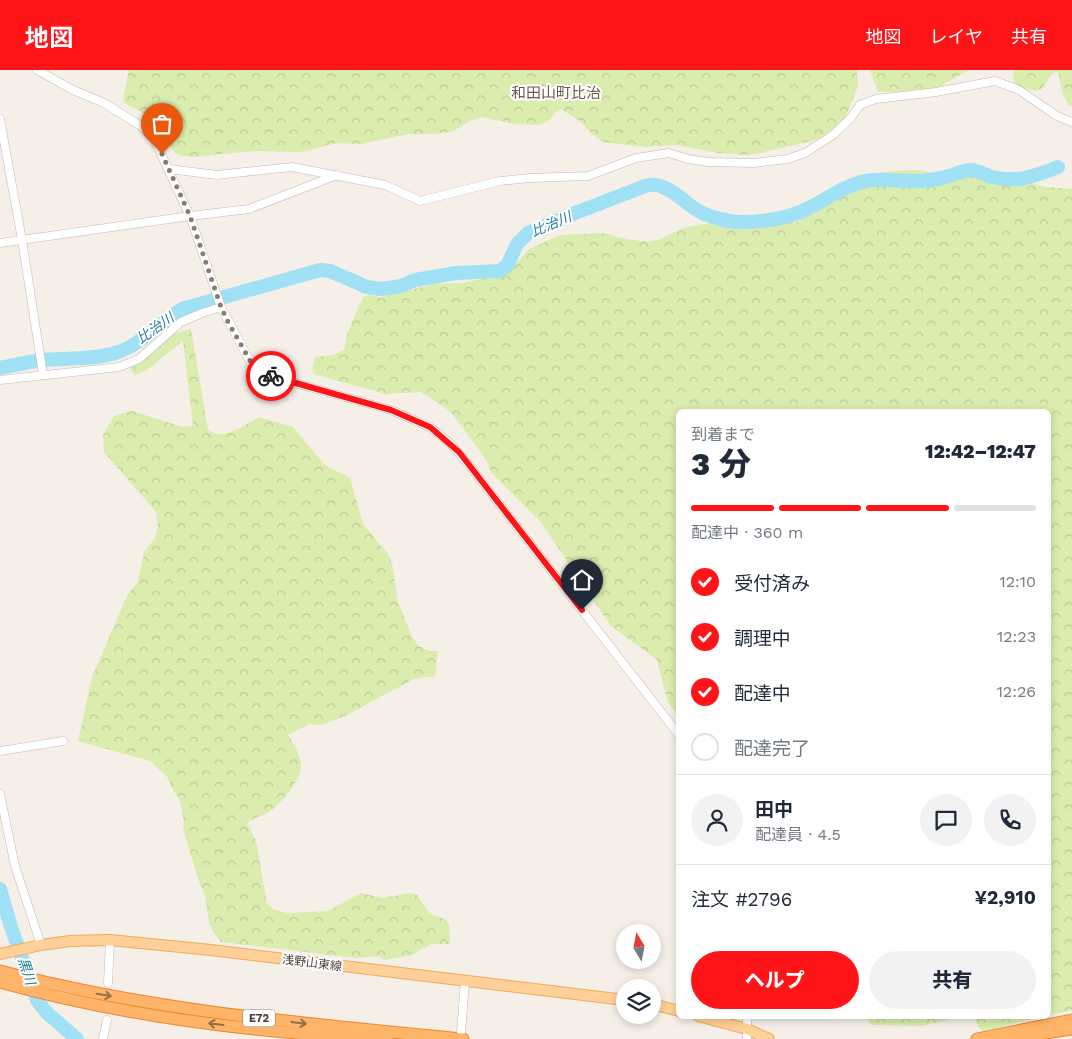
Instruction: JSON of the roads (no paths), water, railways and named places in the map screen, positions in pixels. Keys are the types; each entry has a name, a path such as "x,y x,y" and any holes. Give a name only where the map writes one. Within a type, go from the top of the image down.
{"highway":[{"name":"E72","path":"0,971 56,985 137,1001 203,1011 303,1023 462,1035"},
{"name":"E72","path":"0,982 73,1000 177,1019 304,1034 387,1039"},
{"path":"976,1039 1072,1020"},
{"path":"1001,1039 1072,1029"}],"main road":[{"name":"浅野山東線","path":"3,954 40,945 70,941 110,940 221,951 616,999"},
{"path":"661,1006 676,1010"},
{"path":"706,1019 747,1034 768,1039"}],"street":[{"path":"36,70 73,90 104,103 141,126 154,139 190,216 221,307 252,364 264,374 391,410 430,427 451,444 676,731"},
{"path":"168,169 217,175 292,167 385,185 420,201 500,181 588,176 636,158 670,153 688,159 708,162 754,163 788,159 805,153 833,135 851,118 860,105 876,98 936,92 995,82 1019,90 1057,116 1072,122"},
{"path":"0,119 22,240 43,374"},
{"path":"0,243 248,209 337,175"},
{"path":"0,380 118,367 139,359 181,322 202,312 221,307"},
{"path":"0,751 63,741"},
{"path":"0,794 15,866 40,945"},
{"path":"108,983 110,940"},
{"path":"462,1035 464,982"},
{"path":"747,1019 747,1034"},
{"path":"105,1039 107,1020"}],"waterway":[{"name":"比治川","path":"0,368 42,360 88,358 115,353 134,345 182,309 320,270 330,271 367,287 381,289 401,286 415,280 456,273 499,271 507,266 517,244 528,233 648,185 668,189 697,210 713,217 730,221 750,222 777,219 795,214 844,189 866,181 923,181 971,170 1002,179 1018,179 1034,176 1058,167"},
{"name":"黒川","path":"0,889 11,927 37,1000 46,1012 77,1039"}],"district":[{"name":"和田山町比治","path":"556,93"}]}
